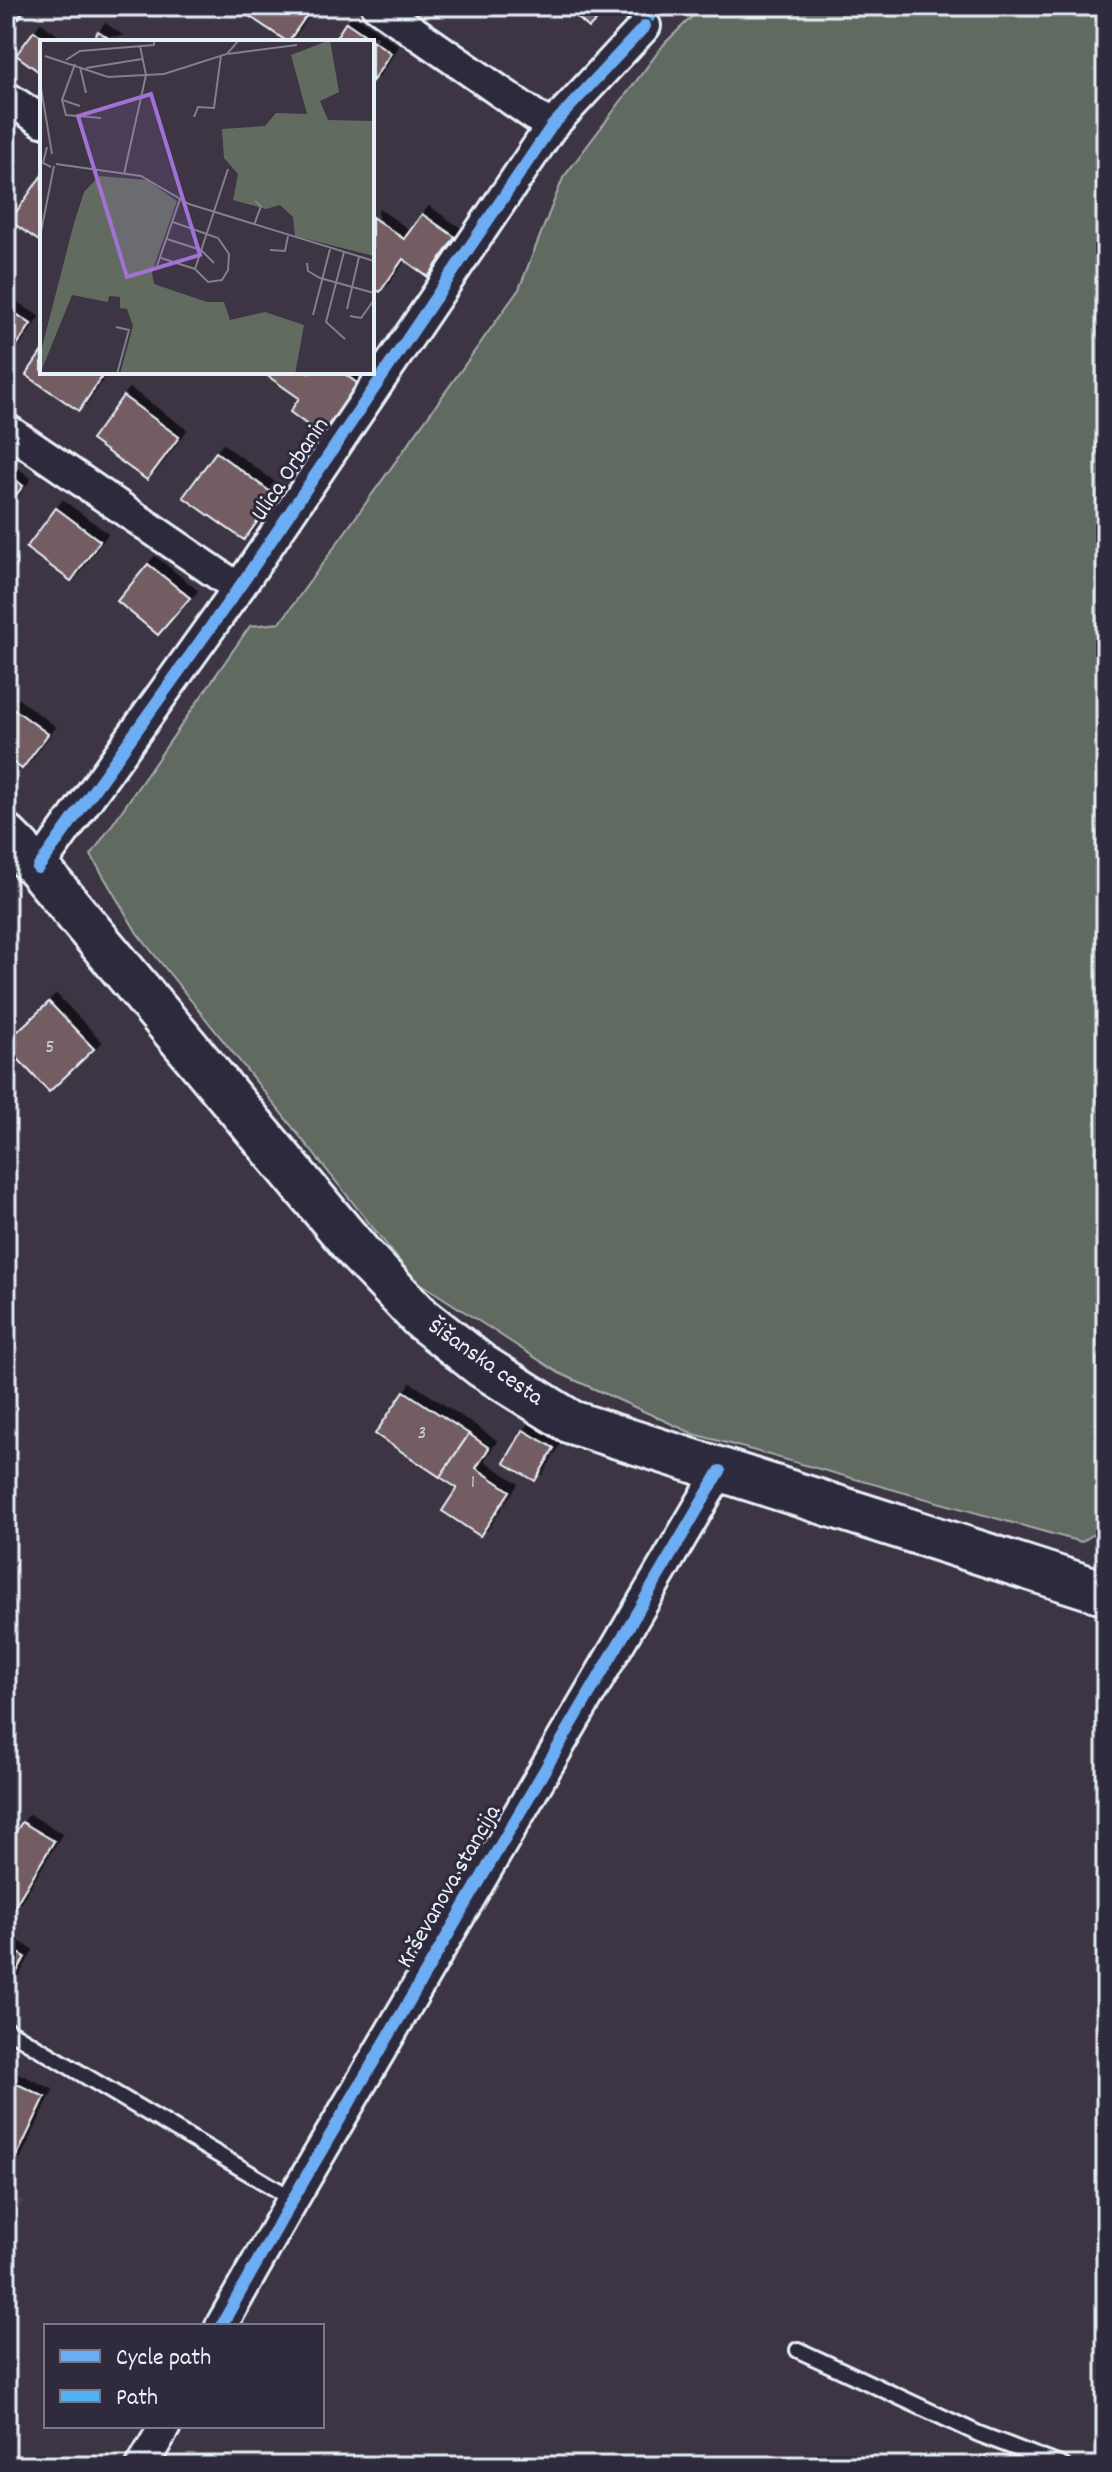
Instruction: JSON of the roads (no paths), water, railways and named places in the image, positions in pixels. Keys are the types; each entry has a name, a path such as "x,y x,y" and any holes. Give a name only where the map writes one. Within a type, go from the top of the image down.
{"main road":[{"name":"Šišanska cesta","path":"6,836 38,868 361,1255 421,1318 482,1366 571,1422 1106,1593"}],"street":[{"path":"377,6 551,127"},
{"name":"Ulica Orbanin","path":"381,357 551,127 645,26"},
{"path":"6,97 40,120"},
{"name":"Ulica Orbanin","path":"38,868 238,588 370,374"},
{"path":"6,429 238,588"},
{"name":"Krševanova stancija","path":"222,2324 720,1471"},
{"path":"142,2466 164,2428"}],"lane":[{"path":"6,2029 293,2199"},
{"path":"798,2350 979,2434 1063,2466"}]}
